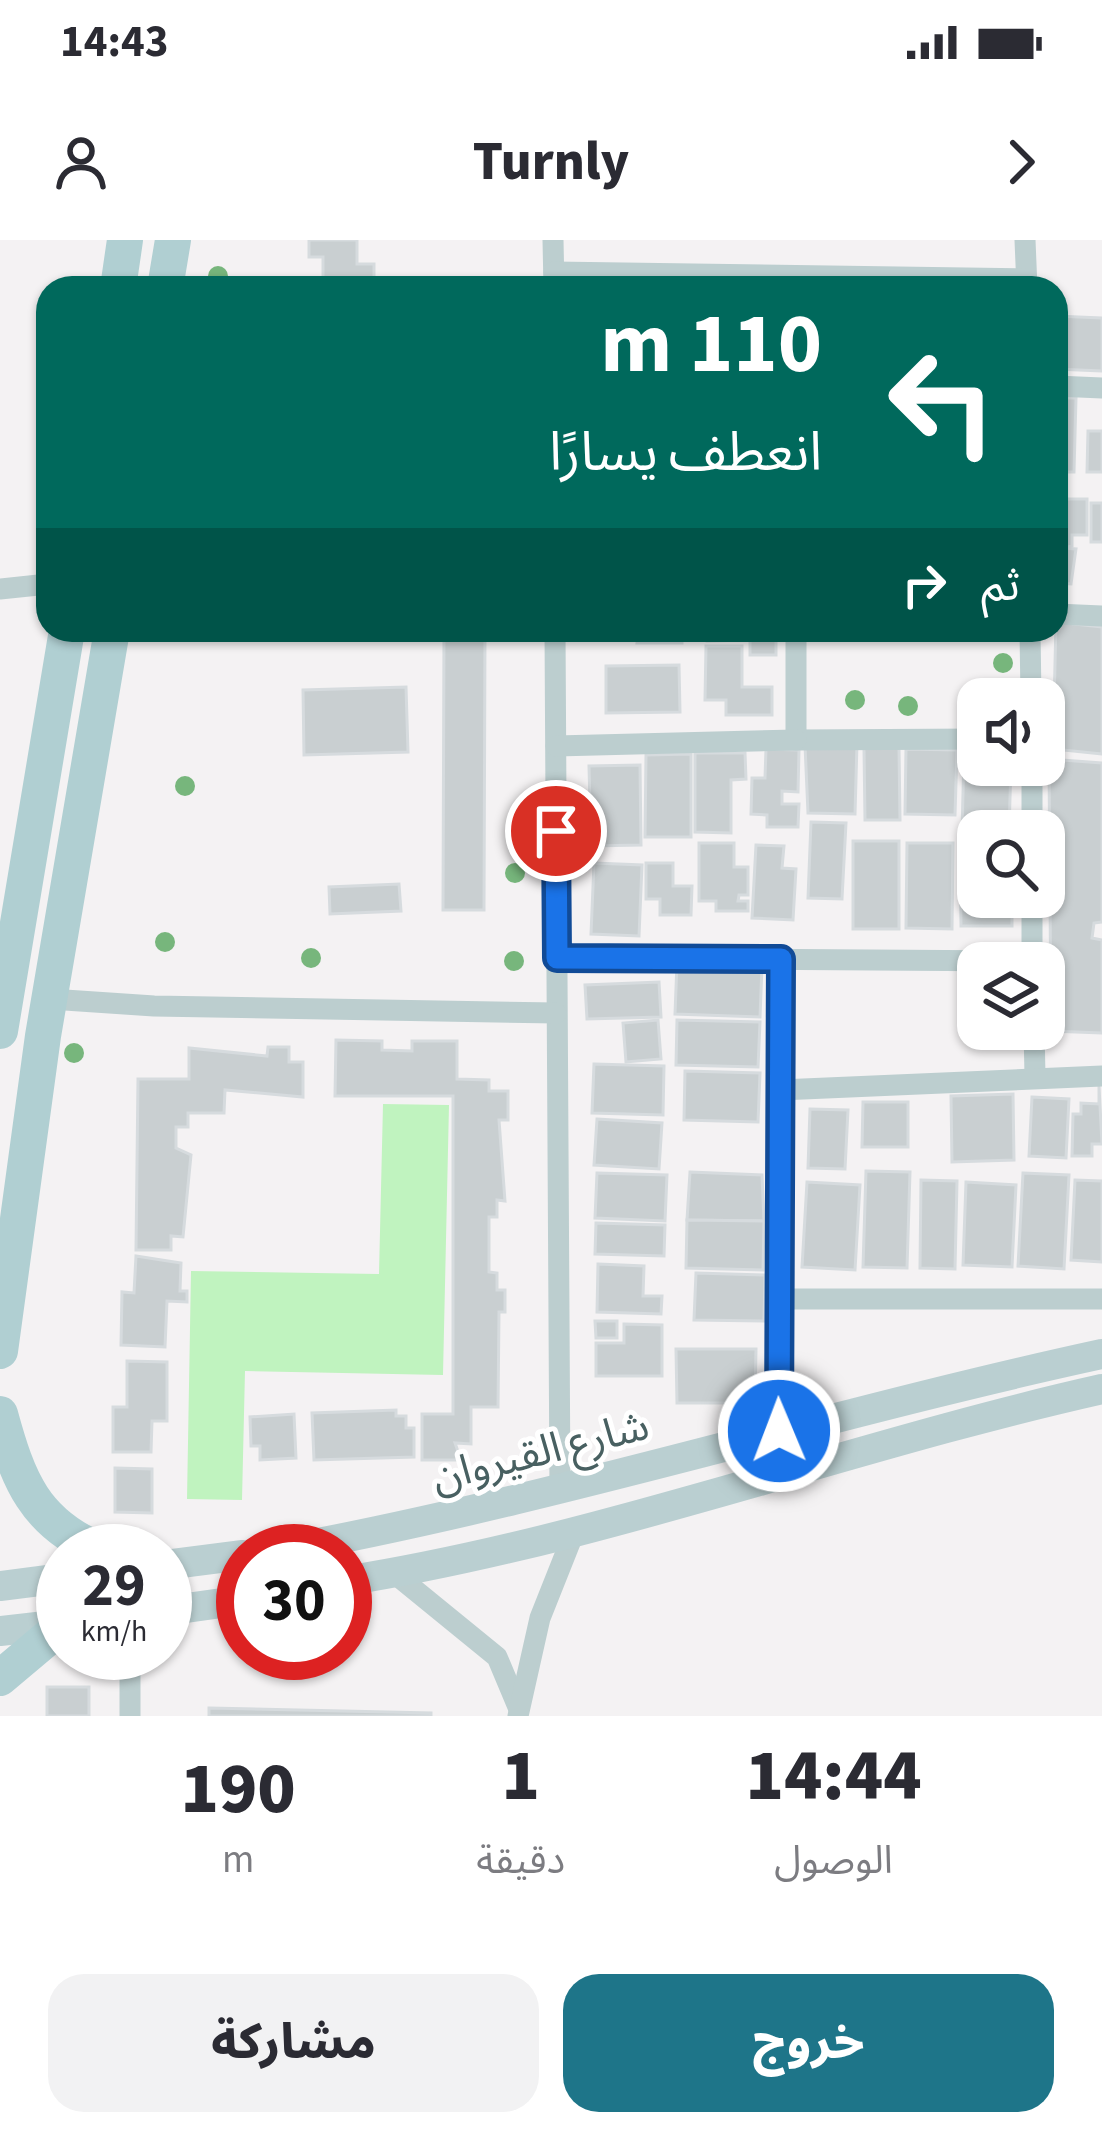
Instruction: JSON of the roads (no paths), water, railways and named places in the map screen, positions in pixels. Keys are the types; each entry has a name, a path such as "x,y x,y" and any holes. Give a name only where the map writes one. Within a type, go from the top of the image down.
{"main road":[{"path":"120,276 125,240"},
{"path":"168,276 173,240"},
{"path":"0,1031 65,642"},
{"path":"0,1351 50,999 110,642"},
{"name":"شارع القيروان","path":"372,1531 560,1491 779,1431 1102,1354"},
{"name":"شارع القيروان","path":"372,1577 575,1530 1102,1388"},
{"path":"0,1414 19,1481 32,1504 53,1524"},
{"path":"0,1586 36,1581"},
{"path":"0,1630 36,1627"},
{"path":"0,1678 36,1647"}],"street":[{"path":"554,240 554,276"},
{"path":"1025,240 1027,276"},
{"path":"1068,387 1102,388"},
{"path":"0,590 36,586"},
{"path":"1068,615 1102,616"},
{"path":"555,642 560,1491"},
{"path":"796,642 796,740"},
{"path":"1030,642 1031,678"},
{"path":"556,746 957,739"},
{"path":"557,958 957,961"},
{"path":"779,1431 781,959"},
{"path":"50,999 556,1013"},
{"path":"1034,1050 1035,1076"},
{"path":"780,1090 1102,1076"},
{"path":"777,1299 1102,1299"},
{"path":"518,1712 544,1606 575,1530"},
{"path":"394,1574 497,1657 518,1712"},
{"path":"130,1680 130,1716"}]}
